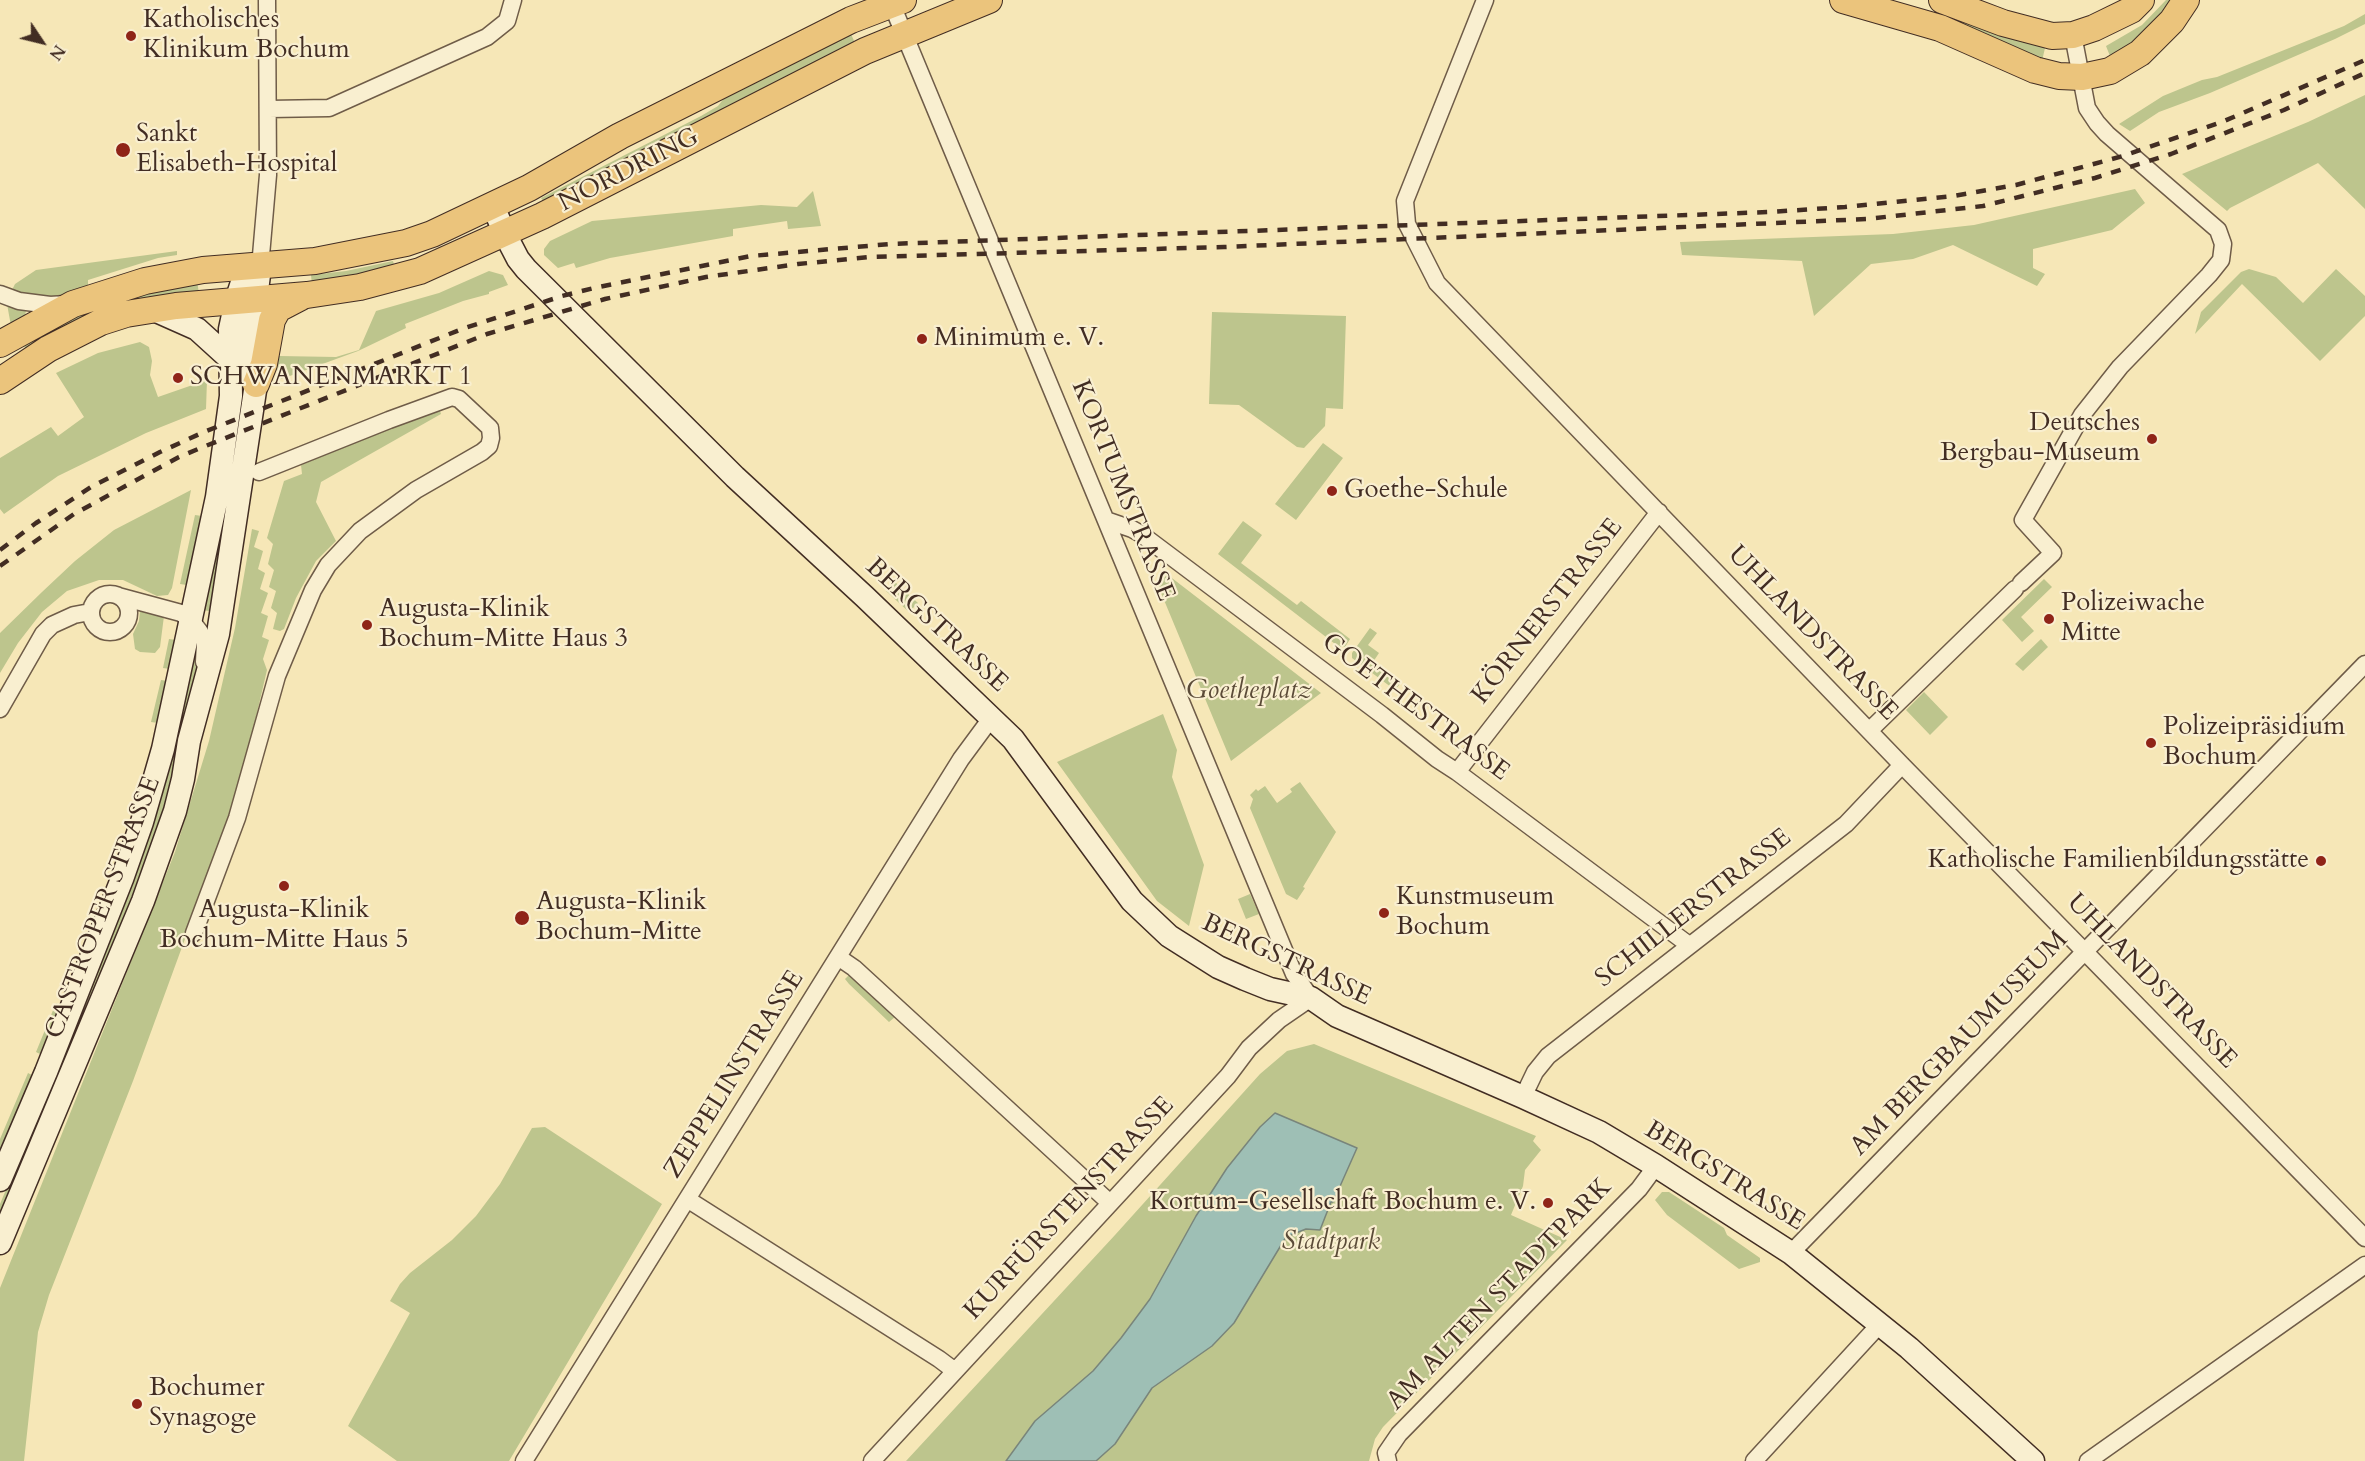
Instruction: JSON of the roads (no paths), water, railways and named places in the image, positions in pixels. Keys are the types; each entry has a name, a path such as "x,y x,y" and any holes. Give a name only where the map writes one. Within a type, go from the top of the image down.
{"main road":[{"name":"NORDRING","path":"0,381 48,349 101,322 152,309 307,295 360,287 420,271 505,234 865,51 989,0"},
{"path":"1843,0 1931,25 2035,69 2059,76 2082,77 2110,71 2140,53 2172,21 2186,0"},
{"path":"1948,1 2025,30 2052,36 2073,35 2117,18 2131,10 2141,0"},
{"name":"NORDRING","path":"0,344 73,304 171,274 257,259 315,261 406,243 493,206 620,136 851,20 895,2"},
{"name":"BERGSTRASSE","path":"493,206 518,259 526,269 727,470 1013,739 1132,901 1150,921 1218,967 1270,989 1311,998 1337,1017 1599,1132 1791,1253 1909,1348 2033,1461"},
{"path":"246,300 257,259"},
{"path":"256,384 264,364 272,320 278,309 307,295"},
{"name":"CASTROPER STRASSE","path":"0,1180 94,952 142,822 163,749 222,464 231,396 230,329 246,300"},
{"name":"CASTROPER STRASSE","path":"0,1243 134,921 175,811 202,687 212,661 218,634 256,384 250,363 246,300"},
{"path":"152,309 197,329 230,359"}],"street":[{"path":"257,259 268,175 267,0"},
{"path":"268,110 329,108 487,37 507,21 513,0"},
{"name":"UHLANDSTRASSE","path":"1485,0 1405,201 1407,224 1437,283 1902,765 2087,951 2365,1238"},
{"name":"KORTUMSTRASSE","path":"895,2 905,34 1294,974 1311,998"},
{"path":"1870,730 2053,554 2023,520 2082,415 2120,367 2221,260 2223,243 2218,230 2097,123 2087,108 2073,35"},
{"path":"0,294 19,301 50,305 73,304"},
{"path":"194,933 237,818 277,676 291,637 313,590 328,565 360,531 416,490 489,446 490,428 459,399 452,397 259,472"},
{"name":"KÖRNERSTRASSE","path":"1457,772 1659,512"},
{"name":"GOETHESTRASSE","path":"1106,520 1132,528 1141,534 1369,705 1437,759 1689,945"},
{"path":"118,596 125,601 128,619 120,629 105,632 97,627 91,619 90,612 94,601 111,594 181,613 190,619 205,642 202,687"},
{"path":"0,709 43,634 52,625 74,615 90,612"},
{"name":"AM BERGBAUMUSEUM","path":"1791,1253 2365,664"},
{"name":"ZEPPELINSTRASSE","path":"524,1461 961,759 992,717"},
{"name":"SCHILLERSTRASSE","path":"1523,1097 1535,1072 1548,1056 1846,824 1902,765"},
{"path":"838,957 854,968 1110,1203"},
{"name":"KURFÜRSTENSTRASSE","path":"872,1461 1228,1076 1250,1048 1279,1020 1311,998"},
{"name":"AM ALTEN STADTPARK","path":"1388,1461 1386,1453 1399,1434 1639,1190 1656,1167"},
{"path":"687,1199 955,1371"},
{"path":"2088,1461 2365,1265"},
{"path":"1754,1461 1880,1324"}],"water":[{"path":"1275,1113 1357,1148 1320,1230 1306,1229 1286,1237 1234,1323 1212,1346 1152,1388 1115,1444 1096,1461 1006,1461 1035,1421 1093,1371 1121,1338 1150,1299 1196,1216 1227,1168 1260,1127"}],"railway":[{"path":"0,550 91,487 204,432 462,329 562,296 594,288 751,256 890,244 1770,212 1953,196 2016,185 2123,156 2222,122 2365,60"},
{"path":"0,566 74,514 179,457 203,447 487,334 605,299 706,277 870,257 1224,247 1867,219 1983,206 2095,178 2171,154 2284,110 2365,73"}],"place":[{"name":"Katholisches Klinikum Bochum","path":"131,36"},
{"name":"Sankt Elisabeth-Hospital","path":"123,150"},
{"name":"Minimum e. V.","path":"922,339"},
{"name":"SCHWANENMARKT 1","path":"178,378"},
{"name":"Deutsches Bergbau-Museum","path":"2152,439"},
{"name":"Goethe-Schule","path":"1332,491"},
{"name":"Polizeiwache Mitte","path":"2049,619"},
{"name":"Augusta-Klinik Bochum-Mitte Haus 3","path":"367,625"},
{"name":"Polizeipräsidium Bochum","path":"2151,743"},
{"name":"Katholische Familienbildungsstätte","path":"2321,861"},
{"name":"Augusta-Klinik Bochum-Mitte Haus 5","path":"284,886"},
{"name":"Kunstmuseum Bochum","path":"1384,913"},
{"name":"Augusta-Klinik Bochum-Mitte","path":"522,918"},
{"name":"Kortum-Gesellschaft Bochum e. V.","path":"1548,1203"},
{"name":"Bochumer Synagoge","path":"137,1404"}],"park label":[{"name":"Goetheplatz","path":"1249,692"},
{"name":"Stadtpark","path":"1331,1243"}]}
